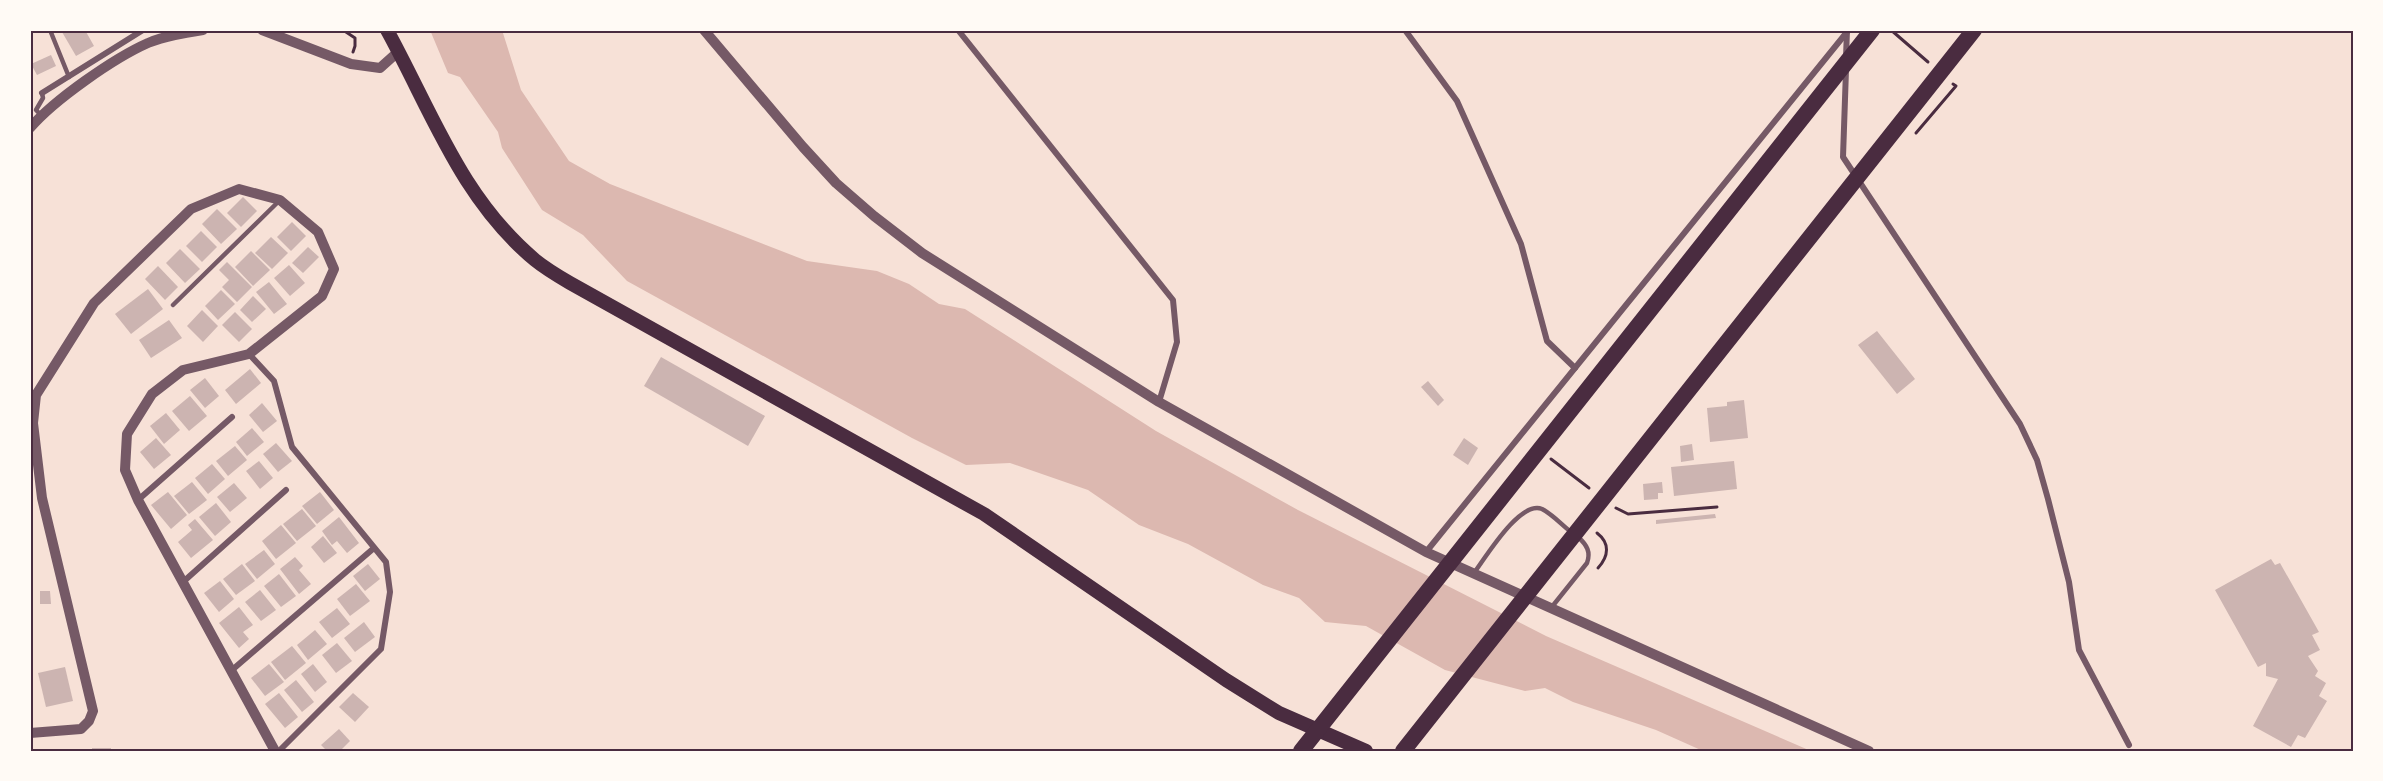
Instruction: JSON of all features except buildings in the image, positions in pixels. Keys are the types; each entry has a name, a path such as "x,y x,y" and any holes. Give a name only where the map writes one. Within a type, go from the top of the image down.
{"highway":[{"path":"1301,751 1872,30"},
{"path":"1403,751 1972,32"}],"main road":[{"path":"387,30 439,136 474,193 507,234 536,261 570,283 984,514 1238,688 1279,713 1366,751"}],"street":[{"path":"42,93 143,30"},
{"path":"30,128 41,115 112,63 148,43 176,34 203,30"},
{"path":"262,30 347,62 380,68 399,51"},
{"path":"704,30 803,147 836,183 874,216 922,253 1159,402 1426,552 1869,751"},
{"path":"958,30 1173,300 1177,342 1159,402"},
{"path":"1406,30 1457,101 1521,244 1547,341 1575,369"},
{"path":"1426,552 1847,31"},
{"path":"1847,31 1843,157 2020,424 2037,460 2048,499 2069,582 2079,650 2129,745"},
{"path":"30,733 81,729 89,721 93,711 42,498 33,423 36,395 94,303 190,209 239,189 280,200 318,232 334,269 322,296 249,354 183,370 152,394 127,434 125,470 138,500 182,582 277,751 381,649 390,592 386,562 292,447 274,381 249,354"},
{"path":"138,500 232,417"},
{"path":"182,582 286,490"},
{"path":"232,670 374,548"}],"lane":[{"path":"50,30 69,77"},
{"path":"41,115 36,110 43,98 42,93"},
{"path":"173,305 280,200"},
{"path":"1474,573 1517,516 1528,509 1542,509 1580,539 1589,553 1587,563 1551,608"}],"path":[{"path":"343,30 355,38 355,46 347,62"},
{"path":"1609,515 1615,507"},
{"path":"1594,573 1602,564 1607,548 1605,541 1596,532"}],"shaded area":[{"path":"430,30 502,30 521,90 569,161 610,184 807,261 877,271 909,284 939,304 965,309 1156,431 1298,510 1546,636 1811,751 1703,751 1656,730 1573,702 1545,688 1525,691 1445,670 1366,626 1325,622 1299,598 1263,585 1188,544 1139,525 1088,490 1010,463 966,465 912,438 627,281 583,235 542,210 502,148 498,132 460,77 448,73"}]}
